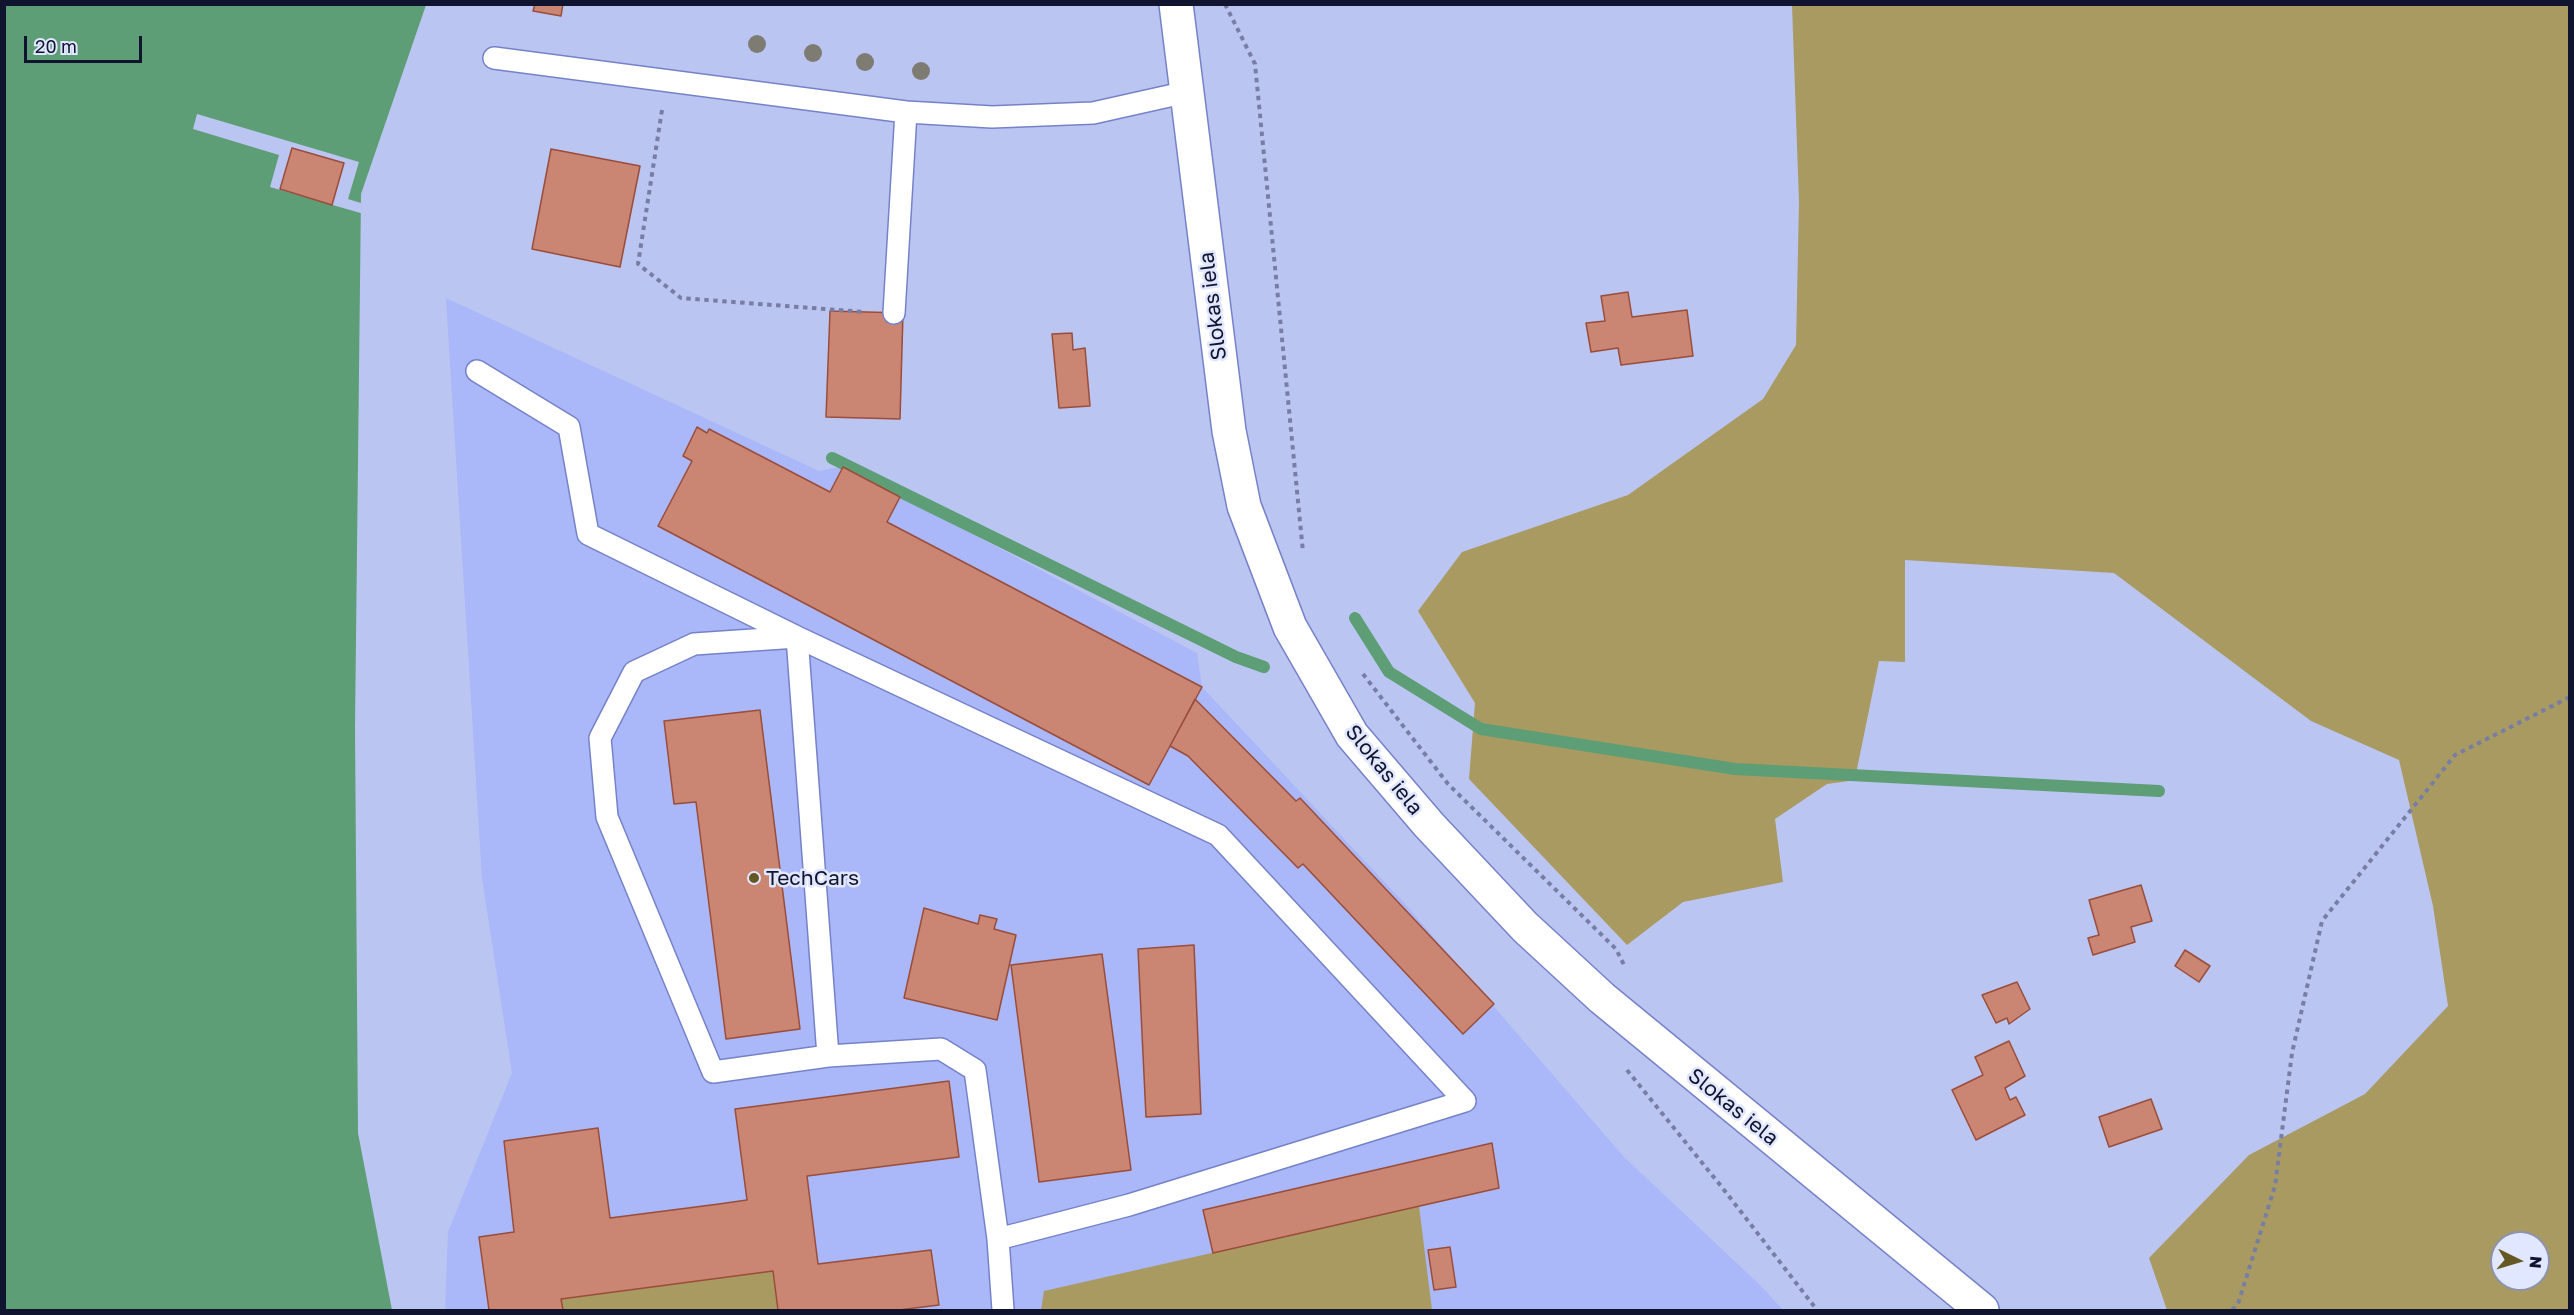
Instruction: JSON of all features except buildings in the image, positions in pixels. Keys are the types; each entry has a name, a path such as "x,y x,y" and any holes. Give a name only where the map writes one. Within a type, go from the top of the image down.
{"main road":[{"name":"Slokas iela","path":"1176,4 1228,430 1244,506 1290,627 1352,735 1429,825 1533,935 1627,1020 1979,1310"}],"lane":[{"path":"494,58 906,112 992,117 1093,113 1187,92"},
{"path":"894,313 906,112"},
{"path":"477,371 569,427 588,534 797,637 1218,835 1465,1101 1128,1205 998,1239"},
{"path":"797,637 694,644 634,672 600,738 607,817 714,1072 828,1056 941,1049 975,1070 998,1239 1003,1311"},
{"path":"797,637 828,1056"}],"path":[{"path":"1225,4 1255,64 1304,555"},
{"path":"666,79 638,264 681,298 830,311 894,313"},
{"path":"1357,667 1448,784 1616,949 1630,976"},
{"path":"2232,1311 2238,1304 2275,1186 2292,1053 2322,921 2455,755 2570,697"},
{"path":"1624,1065 1817,1311"}],"shaded area":[{"path":"5,5 426,5 361,194 355,727 358,1133 392,1310 5,1310"},
{"path":"1792,5 2569,5 2569,1310 2167,1310 2149,1258 2249,1155 2365,1094 2448,1006 2433,906 2399,760 2311,721 2114,573 1905,560 1905,662 1879,661 1857,769 1863,779 1827,784 1775,819 1783,882 1683,902 1627,945 1469,779 1475,703 1418,611 1462,552 1628,495 1763,399 1796,345 1799,202"},
{"path":"446,298 819,471 844,466 1197,653 1202,687 1406,905 1624,1157 1760,1285 1783,1310 445,1310 448,1232 512,1073 482,878"},
{"path":"1419,1206 1432,1310 1041,1310 1044,1291"},
{"path":"773,1271 778,1310 563,1310 561,1299"}],"pier":[{"path":"197,114 359,162 348,199 364,204 364,214 270,187 279,155 193,129"}],"waterway":[{"path":"832,458 1236,657 1264,667"},
{"path":"1355,618 1389,672 1481,729 1735,769 2159,791"}],"place":[{"name":"TechCars","path":"754,878"}]}
